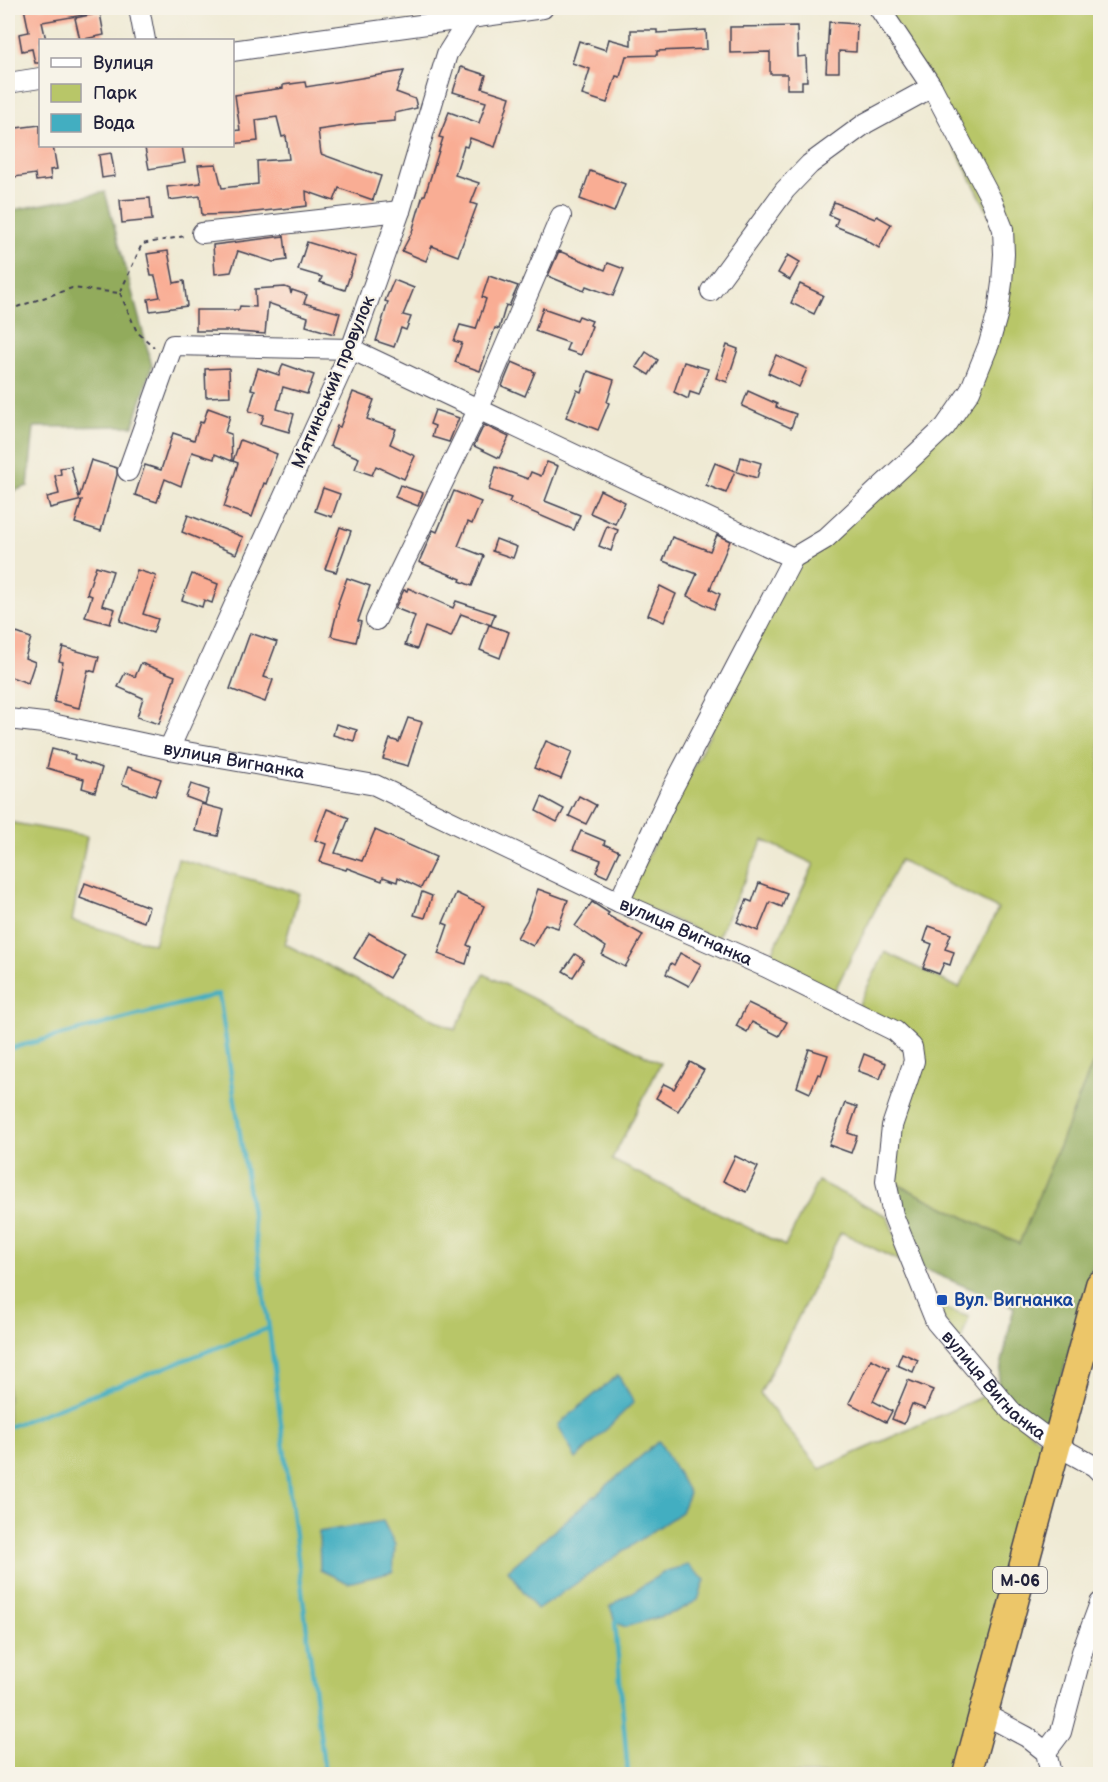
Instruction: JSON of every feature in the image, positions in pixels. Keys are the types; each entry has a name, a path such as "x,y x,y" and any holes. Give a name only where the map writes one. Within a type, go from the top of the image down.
{"highway":[{"name":"М-06","path":"967,1774 1101,1285"}],"street":[{"path":"139,8 145,39"},
{"path":"234,51 473,13 543,8"},
{"path":"619,902 669,795 793,558 825,539 945,427 970,391 992,333 1002,283 1003,229 992,201 932,87 879,8"},
{"name":"Мʼятинський провулок","path":"169,750 351,349 400,211 447,54 473,13"},
{"path":"8,83 39,78"},
{"path":"711,291 785,190 810,164 866,123 932,87"},
{"path":"202,232 400,211"},
{"path":"376,620 479,408 561,216"},
{"path":"128,471 173,345 351,349 793,558"},
{"name":"вулиця Вигнанка","path":"8,719 52,724 169,750 375,785 619,902 786,977 895,1031 912,1047 914,1061 892,1126 886,1181 893,1215 936,1322 1012,1412 1056,1446 1101,1472"},
{"path":"1046,1752 1061,1731 1082,1652 1101,1603"},
{"path":"984,1714 1027,1737 1046,1752 1051,1774"}],"path":[{"path":"168,359 137,332 120,293 142,244 202,232"},
{"path":"8,307 72,288 120,293"}],"green space":[{"path":"885,8 1100,8 1100,1046 1019,1244 891,1181 898,1128 919,1062 858,1006 885,952 959,988 998,909 900,860 833,994 768,962 814,864 763,840 717,939 626,899 797,562 975,393 1009,254"},
{"path":"105,192 152,366 133,426 34,427 28,486 8,493 8,211"},
{"path":"8,822 87,836 72,921 154,944 178,859 299,893 285,944 455,1030 484,974 661,1063 612,1160 785,1246 818,1181 887,1216 907,1265 841,1232 760,1394 820,1469 988,1394 1044,1444 954,1774 8,1774"},
{"path":"1100,1046 1100,1240 1047,1432 997,1386 1014,1307 919,1267 891,1181 1019,1244"},
{"path":"934,1305 969,1317 960,1343"}],"water":[{"path":"618,1375 634,1402 576,1459 558,1425"},
{"path":"659,1441 689,1493 681,1512 537,1610 508,1570"},
{"path":"383,1521 395,1545 393,1572 348,1583 320,1570 319,1532"},
{"path":"688,1565 705,1580 698,1600 676,1612 625,1627 615,1622 610,1606 666,1571"}],"building":[{"path":"24,8 94,8 95,13 42,22 46,39 39,39 39,63 35,63 32,49 22,51 19,34 29,32"},
{"path":"100,13 104,35 80,39 75,18"},
{"path":"829,22 857,24 856,52 839,51 839,72 826,72"},
{"path":"797,26 798,57 806,56 807,81 802,81 802,89 787,89 787,74 770,74 770,52 730,53 730,27"},
{"path":"631,30 657,30 657,33 706,30 707,49 657,51 657,55 626,56 620,77 616,76 607,103 582,95 590,69 572,63 579,41 606,50 609,39 631,45"},
{"path":"461,67 486,75 482,88 510,97 495,147 470,138 467,147 464,146 455,175 479,183 471,203 477,205 458,256 432,246 426,261 402,251 412,232 423,195 425,195 443,138 439,137 449,112 479,123 486,102 453,92"},
{"path":"404,71 396,92 415,99 417,108 395,113 395,121 318,130 321,154 381,176 373,200 339,188 334,201 306,191 307,206 238,214 202,215 200,196 169,200 167,187 201,183 198,165 216,164 222,188 258,184 257,161 289,159 286,136 282,137 277,117 256,120 258,141 234,144 234,131 240,130 235,95 283,88 283,85 305,82 306,87"},
{"path":"39,125 39,147 53,147 57,169 50,170 51,179 36,181 35,174 8,178 8,129"},
{"path":"182,147 185,163 149,169 145,148"},
{"path":"111,153 115,176 102,178 99,155"},
{"path":"590,171 625,184 614,212 580,199"},
{"path":"150,198 152,220 122,223 120,200"},
{"path":"834,202 875,219 877,216 891,224 879,248 865,238 835,226 838,219 829,215"},
{"path":"284,236 287,260 273,262 238,251 231,272 215,274 213,245"},
{"path":"307,242 356,257 345,290 320,282 322,277 298,270"},
{"path":"168,251 174,283 184,281 187,306 150,311 148,299 160,297 155,276 151,276 147,254"},
{"path":"559,251 605,270 608,263 624,269 613,296 586,286 584,291 548,276"},
{"path":"788,255 800,262 790,280 778,273"},
{"path":"489,276 518,286 509,306 506,305 499,329 495,328 480,371 455,362 462,343 454,341 460,325 476,329 486,299 482,297"},
{"path":"394,280 414,288 403,315 411,317 406,330 401,328 394,347 376,341 388,302 385,301"},
{"path":"800,284 823,295 814,314 791,303"},
{"path":"285,287 290,289 291,294 292,290 307,295 304,303 340,313 334,334 306,326 308,317 268,303 265,334 238,331 196,331 196,310 239,310 240,306 256,307 255,289"},
{"path":"543,308 577,320 579,316 592,321 581,355 566,350 569,343 535,331"},
{"path":"727,345 738,349 727,382 716,378"},
{"path":"646,352 658,360 649,375 636,367"},
{"path":"776,355 807,369 799,387 768,373"},
{"path":"512,362 535,372 525,396 502,386"},
{"path":"684,362 708,369 699,395 690,392 688,399 674,392"},
{"path":"283,364 314,375 307,394 283,387 277,409 294,414 289,432 261,424 264,415 249,411 255,390 251,389 258,368 279,375"},
{"path":"229,368 230,396 206,397 205,369"},
{"path":"588,371 614,380 607,402 609,403 598,430 566,417 577,390 581,392"},
{"path":"748,391 777,404 776,407 796,414 791,428 742,406"},
{"path":"353,392 374,400 367,419 396,429 390,444 415,456 404,479 376,466 372,475 355,469 359,458 330,446"},
{"path":"208,408 230,416 225,432 231,434 232,461 215,454 214,459 192,452 181,486 165,479 157,502 135,495 145,465 161,470 173,433 194,440"},
{"path":"435,410 459,418 449,442 432,437 435,426 430,424"},
{"path":"484,425 509,437 499,458 474,446"},
{"path":"240,440 277,454 252,517 224,507 238,463 233,461"},
{"path":"741,457 761,463 757,478 737,472"},
{"path":"91,460 117,468 101,531 75,523 82,500 50,508 47,497 59,494 55,476 61,474 60,468 71,466 79,498"},
{"path":"547,462 558,466 545,501 580,515 574,530 509,502 511,498 489,490 496,467 528,479 531,472 541,476"},
{"path":"715,463 735,471 726,493 706,485"},
{"path":"400,485 423,493 418,506 395,497"},
{"path":"323,488 340,494 332,517 315,511"},
{"path":"600,490 625,502 615,524 590,513"},
{"path":"454,491 481,502 472,524 468,522 458,546 484,556 472,586 460,581 461,579 419,562 433,530 437,532"},
{"path":"188,515 243,537 236,554 182,532"},
{"path":"607,526 618,530 611,551 599,546"},
{"path":"340,527 351,531 336,572 325,569"},
{"path":"717,535 730,541 710,589 720,594 714,609 687,596 697,574 663,561 672,537 710,551"},
{"path":"496,539 517,547 513,558 492,551"},
{"path":"96,566 113,571 102,605 115,609 110,624 85,617 92,596 87,594"},
{"path":"137,570 156,576 143,614 158,619 153,633 120,621"},
{"path":"192,574 218,584 212,603 204,600 202,607 182,600"},
{"path":"347,578 370,586 358,621 361,622 356,642 331,636 338,603"},
{"path":"660,586 676,594 664,622 648,615"},
{"path":"408,588 453,608 456,601 495,614 491,625 461,614 451,637 425,627 417,649 405,645 415,616 395,608 404,590 407,591"},
{"path":"489,625 509,632 500,658 480,650"},
{"path":"8,630 31,638 25,658 35,662 28,683 8,676"},
{"path":"250,633 277,642 264,677 273,680 265,702 230,689"},
{"path":"63,647 99,657 95,672 88,670 79,708 54,702 63,662 59,661"},
{"path":"141,663 175,676 159,724 137,717 143,698 118,687 125,673 135,677"},
{"path":"408,718 422,722 408,766 383,759 390,739 399,742"},
{"path":"336,724 357,730 354,741 333,735"},
{"path":"546,741 572,752 561,779 534,768"},
{"path":"52,749 75,755 74,759 102,768 95,792 82,788 84,779 47,768"},
{"path":"128,767 161,779 155,796 122,784"},
{"path":"191,784 209,790 205,804 186,797"},
{"path":"579,796 596,805 586,824 569,816"},
{"path":"542,797 564,809 557,822 536,811"},
{"path":"201,804 224,810 218,836 195,831"},
{"path":"327,809 349,818 335,853 362,861 375,830 436,857 421,888 398,877 397,882 383,877 382,881 347,868 346,870 320,862 326,844 315,840"},
{"path":"581,831 605,841 604,844 619,851 607,877 596,872 601,860 573,849"},
{"path":"85,883 149,907 144,922 80,898"},
{"path":"759,883 787,893 782,907 770,902 758,931 737,922 747,900 752,902"},
{"path":"538,889 568,900 558,928 545,924 533,946 517,938 527,920"},
{"path":"422,892 432,896 425,918 414,915"},
{"path":"456,893 484,906 467,945 471,947 466,964 438,954 448,925 443,923"},
{"path":"592,902 609,913 607,915 643,935 625,967 602,955 606,947 575,926"},
{"path":"929,926 951,934 945,949 954,952 950,965 944,963 939,974 923,968 932,944 924,941"},
{"path":"369,933 404,953 389,978 354,958"},
{"path":"680,953 701,964 689,986 666,974 671,963 674,965"},
{"path":"575,954 584,960 573,977 563,971"},
{"path":"748,1003 787,1022 779,1036 752,1022 747,1032 736,1026"},
{"path":"809,1049 828,1055 821,1075 818,1074 810,1093 797,1087"},
{"path":"864,1054 886,1063 880,1079 858,1071"},
{"path":"690,1062 704,1070 678,1111 656,1098 664,1084 674,1089"},
{"path":"845,1103 857,1107 848,1133 857,1136 851,1153 829,1145"},
{"path":"735,1156 758,1167 746,1192 723,1181"},
{"path":"902,1353 918,1360 913,1372 897,1365"},
{"path":"871,1359 889,1368 873,1401 892,1411 886,1422 849,1403"},
{"path":"908,1380 933,1390 925,1409 912,1404 904,1424 892,1419"}],"waterway":[{"path":"8,1049 219,994 269,1328 325,1774"},
{"path":"8,1427 269,1328"},
{"path":"615,1622 628,1774"}],"place":[{"name":"Вул. Вигнанка","path":"942,1300"}]}
